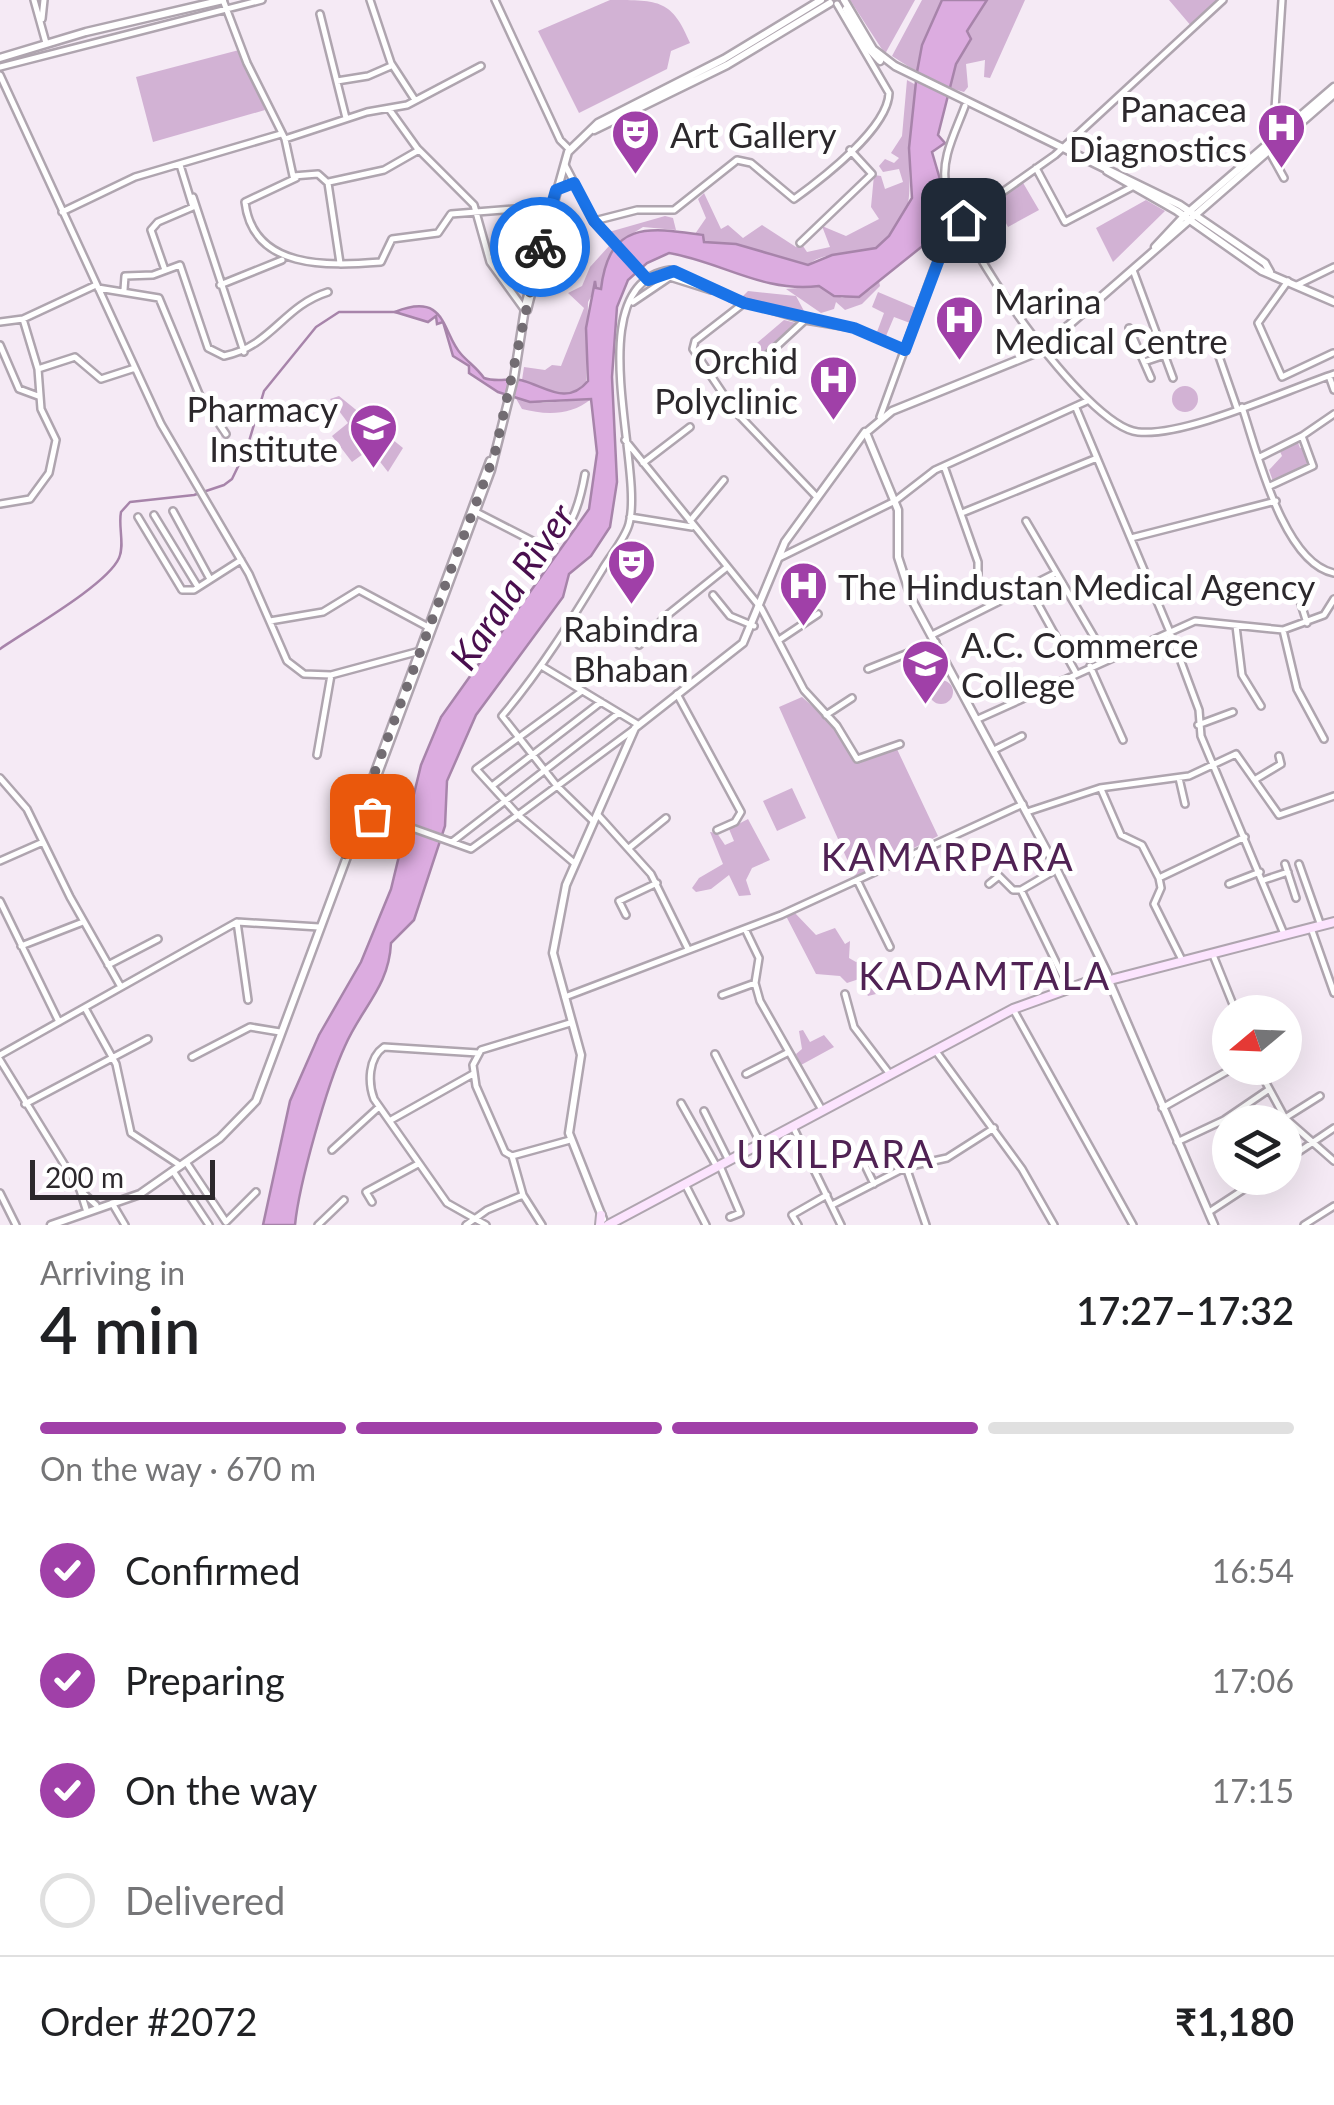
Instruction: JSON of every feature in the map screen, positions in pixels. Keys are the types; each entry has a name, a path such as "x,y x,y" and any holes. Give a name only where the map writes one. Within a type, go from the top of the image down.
{"main road":[{"path":"603,1222 686,1184 1012,1009 1068,988 1334,922"}],"street":[{"path":"34,0 46,42"},
{"path":"42,22 44,0"},
{"path":"0,58 46,42 221,0 283,136 296,178"},
{"path":"0,67 262,0"},
{"path":"370,0 392,66 415,100"},
{"path":"495,0 560,140 570,150"},
{"path":"365,811 475,848 733,653 754,626 779,558 815,495 880,417 936,266 958,226 978,206 1060,150 1223,0"},
{"path":"880,417 1045,348 1190,216 1269,151 1275,142 1282,0"},
{"path":"593,130 624,120 835,1"},
{"path":"835,1 873,49 908,74"},
{"path":"835,1 870,52 963,103 980,106 1105,170 1190,216 1265,263 1270,272 1334,302"},
{"path":"86,1210 140,1194 219,1137 256,1101 476,512 508,403 526,311 563,163 570,150 593,130 835,1"},
{"path":"595,222 638,210 674,210 737,160 752,163 794,200 850,150 884,116 889,92 835,1"},
{"path":"320,14 346,118"},
{"path":"337,81 368,76 392,66"},
{"path":"62,212 135,177 415,100 481,66"},
{"path":"0,75 165,433 241,560 292,666 304,674 331,675 422,650"},
{"path":"1190,216 1204,198 1334,92"},
{"path":"963,103 945,171 958,226 1088,401 1121,426 1143,432 1240,408 1332,375 1334,390"},
{"path":"389,109 419,150 467,196 477,212 490,262 526,311"},
{"path":"328,183 384,170 419,150"},
{"path":"800,243 872,174 850,150"},
{"path":"1269,151 1284,178"},
{"path":"563,163 595,222 646,278"},
{"path":"180,164 244,352"},
{"path":"1036,168 1065,222 1132,188"},
{"path":"1105,170 1190,216"},
{"path":"284,259 258,234 244,202 296,178 318,174 328,183 340,263"},
{"path":"556,190 574,183"},
{"path":"166,270 151,230 158,222 193,207 193,197"},
{"path":"220,285 284,259 381,262 392,239 438,233 451,214 553,206"},
{"path":"124,290 125,276 181,266 208,348 219,356 244,352 260,344 301,302 328,292"},
{"path":"1297,285 1334,267"},
{"path":"1133,270 1173,378"},
{"path":"688,950 657,883 629,848 557,786 502,716 543,667 577,617 614,556 630,517 621,359 625,312 646,278 674,271 730,298"},
{"path":"625,312 651,286 670,277 805,320 854,328 905,350"},
{"path":"1288,281 1258,323 1282,377 1333,353"},
{"path":"0,322 24,319 97,286 158,298 199,394 226,434"},
{"path":"744,303 695,341 692,349 734,410 815,495"},
{"path":"0,504 30,500 52,467 56,440 38,396 38,369 24,319"},
{"path":"749,372 805,320"},
{"path":"1128,328 1151,378"},
{"path":"0,345 19,388 38,396"},
{"path":"1215,345 1276,501 1302,552 1316,566 1334,573"},
{"path":"1144,362 1165,355"},
{"path":"38,369 75,358 101,378 135,368"},
{"path":"779,558 895,501 944,466 1088,401"},
{"path":"1076,408 1170,632 1199,710 1198,724 1285,935"},
{"path":"1260,457 1333,418"},
{"path":"644,463 690,427"},
{"path":"867,433 895,501 900,566 1093,946 1210,1220 1240,1195"},
{"path":"1270,486 1314,465 1302,436"},
{"path":"624,438 762,608 804,690 857,759 900,744"},
{"path":"855,444 872,447"},
{"path":"346,854 495,453"},
{"path":"962,513 1096,458"},
{"path":"944,466 962,513 978,574"},
{"path":"542,546 556,540 573,516 585,474"},
{"path":"692,525 724,480"},
{"path":"1131,538 1276,501"},
{"path":"174,511 210,579"},
{"path":"476,512 550,550"},
{"path":"154,514 198,587"},
{"path":"138,516 178,587 188,591 198,587 241,560"},
{"path":"630,517 692,525"},
{"path":"1026,520 1107,658"},
{"path":"640,645 665,617 726,568"},
{"path":"868,669 1055,574"},
{"path":"1295,585 1307,623"},
{"path":"1028,586 1076,673"},
{"path":"270,621 323,612 359,590 428,627"},
{"path":"712,595 730,616 754,626"},
{"path":"978,718 1200,620 1283,630 1327,612 1334,600"},
{"path":"779,640 818,614"},
{"path":"1236,625 1242,675 1261,706"},
{"path":"1283,630 1293,678 1324,739"},
{"path":"1090,666 1123,740"},
{"path":"543,667 637,726"},
{"path":"317,755 331,675"},
{"path":"573,862 518,815 476,769 582,691"},
{"path":"677,694 741,812 736,822 718,830"},
{"path":"826,715 852,698"},
{"path":"492,786 601,702"},
{"path":"1198,724 1233,712"},
{"path":"452,842 620,713"},
{"path":"603,1222 570,1140 581,1055 553,952 573,862 637,726"},
{"path":"994,750 1022,736"},
{"path":"563,998 746,929 1024,808 1100,788 1179,778 1238,754 1278,814 1334,796"},
{"path":"1256,779 1282,764 1279,756"},
{"path":"0,778 17,793 121,987"},
{"path":"1179,778 1185,804"},
{"path":"1100,788 1121,835 1142,845 1159,878 1161,888 1154,904 1182,960"},
{"path":"629,848 666,818"},
{"path":"1159,878 1246,837"},
{"path":"0,860 44,842"},
{"path":"1285,864 1296,898"},
{"path":"1299,864 1334,993"},
{"path":"988,884 1000,876 1013,890 1021,890 1056,868"},
{"path":"1228,884 1260,872"},
{"path":"1264,880 1288,872"},
{"path":"856,880 890,947"},
{"path":"626,915 620,901 657,883"},
{"path":"1021,890 1068,988"},
{"path":"0,901 59,1022"},
{"path":"22,946 83,922"},
{"path":"96,1205 80,1190 0,1059 237,922 321,927"},
{"path":"237,922 248,1000"},
{"path":"746,929 759,958 755,984 786,1052 822,1112"},
{"path":"108,965 158,939"},
{"path":"1213,953 1229,995"},
{"path":"722,995 755,984"},
{"path":"845,994 854,1027 891,1076"},
{"path":"85,1008 113,1058 132,1132 179,1166 226,1222 256,1192"},
{"path":"1012,1009 1132,1225"},
{"path":"486,1225 478,1217 447,1203 379,1107 370,1081 380,1049 478,1053 570,1022"},
{"path":"192,1057 250,1027 282,1032"},
{"path":"25,1104 148,1039"},
{"path":"936,1050 994,1128 1054,1225"},
{"path":"746,1074 786,1052"},
{"path":"478,1053 473,1074 498,1140 512,1156 523,1195 542,1225"},
{"path":"716,1054 760,1144"},
{"path":"390,1120 473,1074"},
{"path":"1160,1108 1212,1080"},
{"path":"1266,1085 1277,1105"},
{"path":"1176,1143 1224,1120 1268,1090"},
{"path":"1302,1107 1320,1096"},
{"path":"681,1103 722,1165"},
{"path":"332,1150 379,1107"},
{"path":"704,1111 740,1212 730,1217"},
{"path":"793,1127 841,1225"},
{"path":"832,1205 906,1167 947,1158 994,1128"},
{"path":"1302,1150 1334,1128"},
{"path":"1302,1134 1334,1161"},
{"path":"512,1156 570,1140"},
{"path":"862,1159 874,1184"},
{"path":"372,1202 366,1192 418,1164"},
{"path":"48,1225 139,1192 179,1166"},
{"path":"179,1166 209,1225"},
{"path":"906,1167 926,1225"},
{"path":"686,1184 706,1225"},
{"path":"80,1190 86,1210"},
{"path":"0,1193 16,1225"},
{"path":"466,1225 523,1195"},
{"path":"798,1225 790,1211 827,1195"},
{"path":"318,1225 344,1200"},
{"path":"112,1203 124,1225"},
{"path":"1304,1225 1334,1206"}],"shaded area":[{"path":"610,0 662,5 677,18 690,43 671,51 667,69 579,113 538,31"},
{"path":"850,0 915,0 885,54"},
{"path":"922,0 946,0 922,44 917,72 892,56"},
{"path":"942,0 987,0 967,31 971,39 956,64 938,135 945,143 932,152 949,210 945,228 859,297 834,296 819,286 761,281 669,253 647,263 628,280 617,307 612,377 617,482 610,527 591,556 569,574 563,597 476,715 447,781 445,826 414,920 391,943 380,985 352,1032 330,1085 295,1225 263,1225 290,1101 319,1035 361,962 391,889 421,765 441,717 589,509 597,453 591,399 530,402 498,392 469,373 469,366 453,356 443,323 461,354 484,378 519,380 564,394 572,392 588,381 586,328 595,281 596,288 601,289 605,267 622,240 634,234 665,230 703,235 704,242 736,244 808,265 832,255 876,248 889,236 912,198 909,148 922,45"},
{"path":"987,0 1025,0 990,78 984,77 985,60 966,64 968,87 964,92 950,88 956,64 971,39 967,31"},
{"path":"1169,0 1219,0 1192,27"},
{"path":"239,50 265,110 153,142 136,77"},
{"path":"907,80 916,85 908,204 905,217 888,240 866,252 823,257 808,265 736,244 703,242 703,235 695,234 706,218 698,199 704,193 721,229 728,225 743,238 762,225 796,247 801,243 807,252 830,247 822,226 846,236 879,219 871,207 874,175 881,176 885,189 903,182 899,169 883,172 879,166 885,159 894,163 899,158 891,153 902,136"},
{"path":"1022,181 1039,210 1008,227 993,198"},
{"path":"1146,200 1165,211 1113,262 1096,228"},
{"path":"665,216 673,218 676,230 643,227 619,242 609,232"},
{"path":"609,246 614,250 606,263 602,288 596,288 588,302 586,385 553,393 522,380 524,367 545,370 552,365 561,366 584,308 568,293 582,286 590,267"},
{"path":"879,281 880,286 862,304 845,310 836,302 834,309 821,313 786,289 820,286 842,298 870,290"},
{"path":"748,291 796,296 804,311 796,314 742,297"},
{"path":"878,292 916,308 910,323 894,317 886,336 877,332 884,313 872,307"},
{"path":"412,307 434,311 443,322 437,324 436,316 428,322 395,312"},
{"path":"784,320 796,323 761,356 757,343"},
{"path":"1185,386 1194,390 1198,399 1194,408 1185,412 1176,408 1172,399 1176,390"},
{"path":"514,395 543,403 591,399 575,409 549,413 522,409"},
{"path":"339,396 403,448 388,472 370,449 352,462 332,436 348,423 330,399"},
{"path":"1297,440 1300,448 1305,446 1312,464 1274,484 1269,470 1282,456 1279,449"},
{"path":"941,680 953,692 941,704 929,692"},
{"path":"802,697 836,727 856,763 896,747 938,836 855,877 779,707"},
{"path":"792,788 806,818 777,831 763,801"},
{"path":"748,819 770,860 752,868 746,880 751,895 739,896 729,875 711,889 696,892 692,888 699,878 723,864 710,832 717,833 725,845 734,841 729,829"},
{"path":"794,912 816,935 835,928 845,944 850,941 849,958 856,962 866,959 878,987 876,994 868,996 859,979 847,983 840,976 816,974 786,916"},
{"path":"803,1030 810,1042 824,1035 834,1047 801,1065 796,1054 802,1049 799,1031"}],"waterway":[{"path":"0,649 83,594 112,569 121,553 121,512 130,502 194,495 232,479 247,448 264,391 316,327 339,312 398,312"}],"way so far":[{"path":"372,816 364,815 348,855 344,854 486,468 495,453 540,247"}],"place":[{"name":"Panacea Diagnostics","path":"1282,170"},
{"name":"Art Gallery","path":"635,176"},
{"name":"Marina Medical Centre","path":"959,362"},
{"name":"Orchid Polyclinic","path":"833,422"},
{"name":"Pharmacy Institute","path":"373,470"},
{"name":"Rabindra Bhaban","path":"631,606"},
{"name":"The Hindustan Medical Agency","path":"803,628"},
{"name":"A.C. Commerce College","path":"926,706"}],"district":[{"name":"KAMARPARA","path":"948,856"},
{"name":"KADAMTALA","path":"985,975"},
{"name":"UKILPARA","path":"836,1153"}],"route":[{"path":"540,247 556,190 574,183 594,221 648,280 660,272 674,271 744,303 805,320 854,328 905,350 941,254 963,220"}],"water label":[{"name":"Karala River","path":"511,586"}]}
